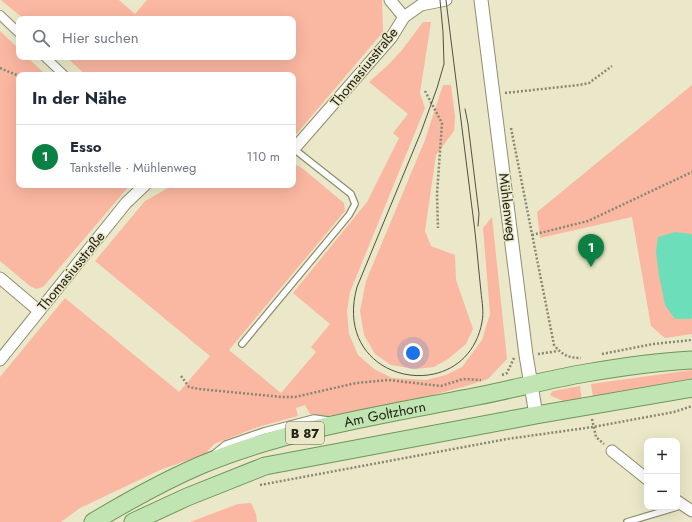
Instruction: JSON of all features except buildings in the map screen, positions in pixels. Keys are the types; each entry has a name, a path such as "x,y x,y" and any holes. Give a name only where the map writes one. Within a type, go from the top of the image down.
{"main road":[{"name":"Am Goltzhorn","path":"93,522 127,502 201,465 259,445 344,423 585,373 692,360"},
{"name":"Am Goltzhorn","path":"133,522 187,497 265,466 536,415 692,388"}],"street":[{"path":"390,0 404,17"},
{"name":"Thomasiusstraße","path":"296,148 391,38 404,17 421,5 446,0"},
{"name":"Mühlenweg","path":"481,0 536,415"},
{"path":"0,15 16,30"},
{"path":"48,60 61,72"},
{"name":"Thomasiusstraße","path":"0,360 65,281 126,203 142,188"},
{"path":"0,278 39,311"},
{"path":"612,451 644,477"}],"lane":[{"path":"242,344 349,215 355,204 351,194 296,152"},
{"path":"627,522 681,506"}],"path":[{"path":"506,100 506,92 589,83 612,66"},
{"path":"0,68 16,75"},
{"path":"425,91 442,123 437,194 438,228"},
{"path":"510,122 554,345 559,351 571,358 583,358"},
{"path":"532,235 588,221 692,172"},
{"path":"598,355 653,344 692,340"},
{"path":"501,376 507,373 514,357"},
{"path":"180,376 189,387 282,397 295,397 356,383 388,380 441,386 463,379 483,380"},
{"path":"253,487 507,439 668,413 692,406"}],"shaded area":[{"path":"1,0 119,0 135,14 147,0 382,0 383,32 296,134 296,72 83,72 69,60 296,60 296,16 20,16"},
{"path":"423,22 431,22 420,93 425,108 350,292 347,311 349,334 358,355 374,369 392,378 426,380 446,375 462,367 482,340 490,314 483,228 492,217 507,359 488,379 409,401 329,416 310,414 305,405 296,408 298,416 258,427 214,444 205,454 160,470 80,508 61,522 0,522 0,377 65,298 179,392 210,356 95,261 145,201 168,188 296,188 296,165 302,168 344,203 345,211 229,350 281,393 316,352 311,347 330,324 293,293 367,202 399,138 393,133 408,114 369,82 402,50"},
{"path":"0,31 16,46 16,60 30,60 43,72 16,72 16,188 127,188 43,287 36,289 30,286 0,261"},
{"path":"443,85 451,85 455,117 454,131 436,155 425,231 431,246 455,255 456,280 473,329 466,344 448,359 434,367 416,369 391,365 375,354 364,335 360,311 366,281 425,140"},
{"path":"692,85 692,334 665,338 651,326 632,217 540,238 537,212"},
{"path":"675,232 691,234 692,236 692,318 690,319 675,319 665,305 659,275 656,251 658,237"},
{"path":"692,370 692,382 593,397 591,384"},
{"path":"580,386 582,400 566,402 551,396 550,394 553,391"},
{"path":"251,503 256,514 257,522 190,522 238,504"}],"tram line":[{"path":"440,0 444,64 421,132 357,287 354,320 363,346 380,364 403,374 428,375 452,367 471,349 483,318 475,229 446,0"},
{"path":"465,109 479,214 478,226"}],"place":[{"name":"Esso","path":"591,267"}]}
